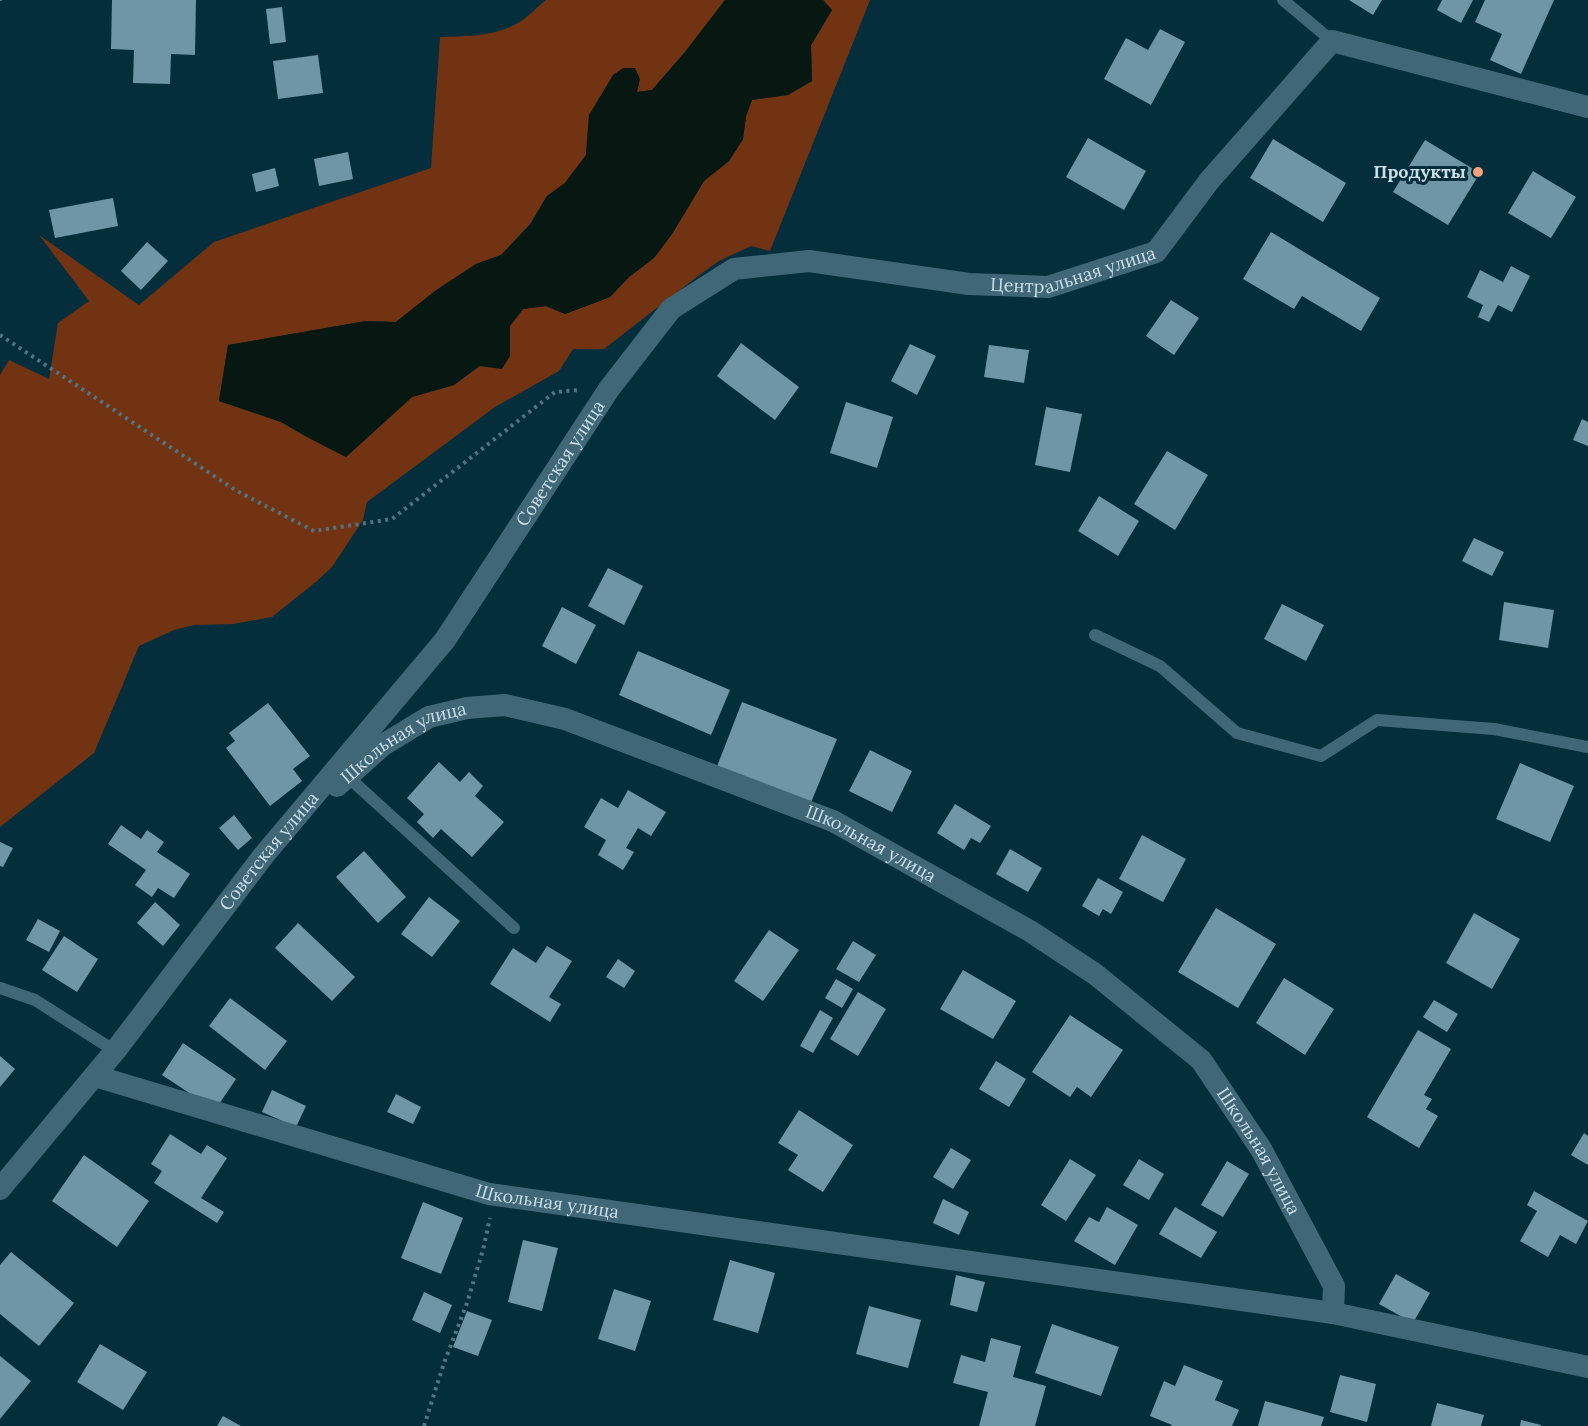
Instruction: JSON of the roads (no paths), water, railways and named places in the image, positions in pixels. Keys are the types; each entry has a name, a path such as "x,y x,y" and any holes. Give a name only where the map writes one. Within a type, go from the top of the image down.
{"street":[{"path":"1332,42 1588,107"},
{"name":"Центральная улица","path":"609,388 671,309 734,269 809,261 969,284 1048,287 1156,252 1209,181 1332,42"},
{"name":"Советская улица","path":"0,1189 115,1051 264,855 445,640 609,388"},
{"name":"Школьная улица","path":"264,855 383,745 429,717 467,708 505,705 565,719 833,821 1030,931 1095,974 1201,1060 1261,1149 1334,1286 1333,1313"},
{"name":"Школьная улица","path":"95,1076 496,1195 1333,1313 1588,1367"}],"lane":[{"path":"1283,0 1332,42"},
{"path":"1095,635 1160,666 1237,733 1321,756 1377,720 1494,729 1588,747"},
{"path":"348,776 514,928"},
{"path":"0,988 35,1000 115,1051"}],"place":[{"name":"Продукты","path":"1478,172"}]}
